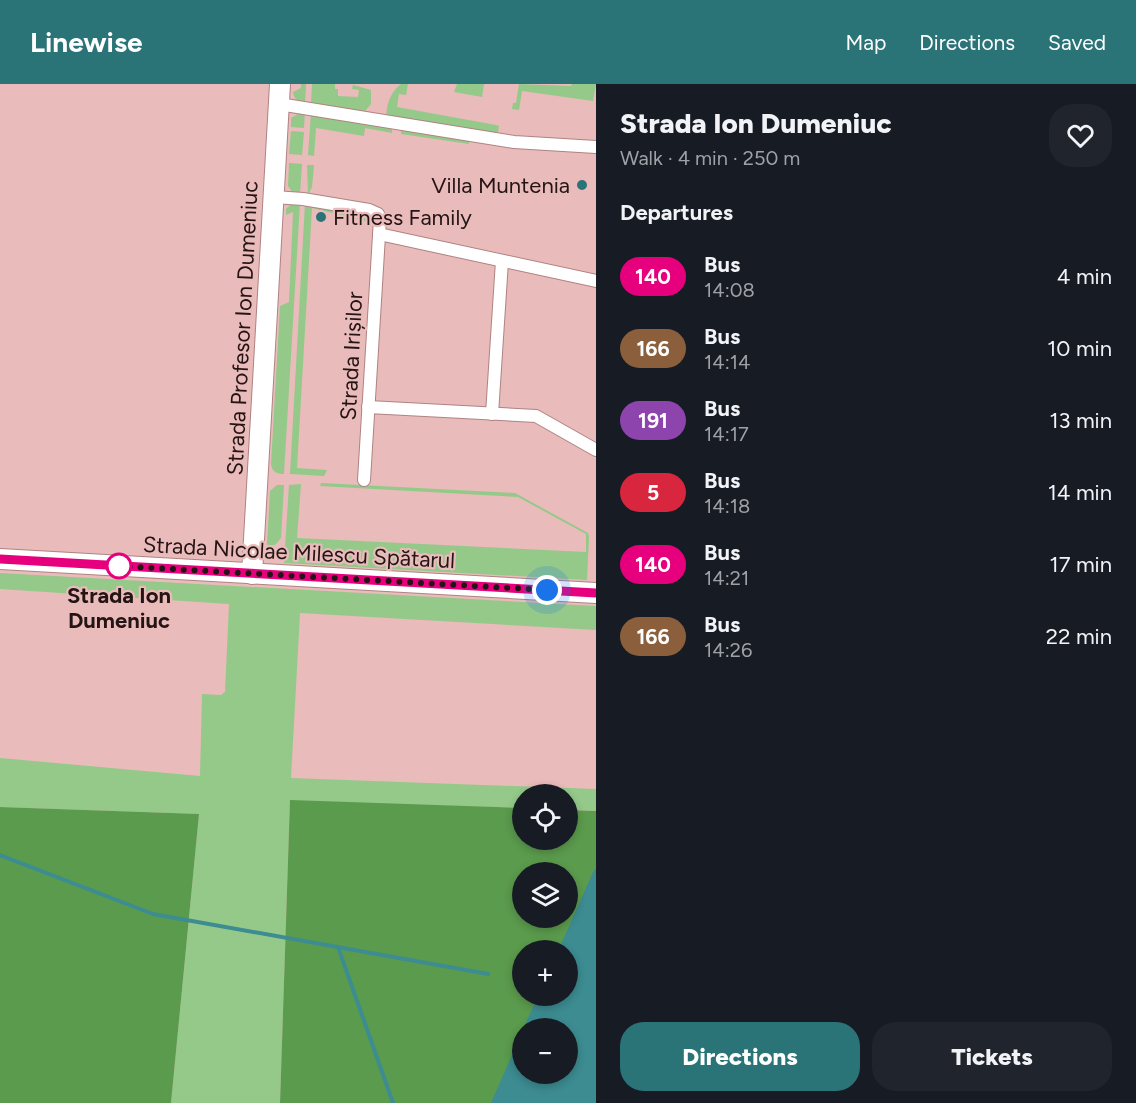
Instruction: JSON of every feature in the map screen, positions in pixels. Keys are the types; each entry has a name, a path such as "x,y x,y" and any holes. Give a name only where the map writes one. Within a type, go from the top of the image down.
{"main road":[{"name":"Strada Profesor Ion Dumeniuc","path":"252,574 280,84"},
{"name":"Strada Nicolae Milescu Spătarul","path":"0,559 596,593"}],"street":[{"path":"279,104 514,142 596,147"},
{"path":"274,197 303,199 374,211 380,219 379,234 596,281"},
{"name":"Strada Irișilor","path":"364,480 379,234"},
{"path":"492,414 502,261"},
{"path":"368,407 536,416 596,450"}],"green space":[{"path":"301,84 306,84 305,103 294,97 293,92 301,88"},
{"path":"312,84 335,84 338,96 358,97 359,90 352,89 353,85 371,90 371,104 365,111 311,104"},
{"path":"401,84 408,84 406,95 399,94 397,107 496,125 499,126 498,132 494,134 386,118 389,100"},
{"path":"457,84 484,84 482,97 454,92"},
{"path":"519,84 571,86 572,84 596,84 593,101 522,91 519,110 512,109 513,103 516,103"},
{"path":"305,112 304,128 291,127 291,118"},
{"path":"311,113 392,126 392,133 365,128 364,136 316,128 314,156 308,155"},
{"path":"401,128 469,139 469,144 401,134"},
{"path":"291,131 304,132 302,155 289,154"},
{"path":"289,163 302,164 300,194 293,193 288,186"},
{"path":"307,165 314,165 312,187 308,195"},
{"path":"300,203 284,474 281,474 274,471 271,464 280,306 289,302 293,212 286,215 286,209 291,204"},
{"path":"305,203 370,216 373,223 312,208 297,468 327,470 324,476 290,474"},
{"path":"321,483 515,493 588,533 587,580 284,563 289,485 301,484 297,538 586,552 586,534 518,497 320,486"},
{"path":"277,485 284,485 281,538 275,545 267,545 270,491"},
{"path":"0,573 596,606 596,630 300,613 291,778 512,786 512,808 290,801 280,1103 171,1103 199,814 0,807 0,758 200,776 202,694 221,695 225,692 229,604 0,589"},
{"path":"578,788 596,789 596,811 578,810"},
{"path":"290,800 512,808 512,850 578,850 578,810 596,811 596,1103 280,1103"},
{"path":"0,807 199,814 171,1103 0,1103"}],"water":[{"path":"596,869 596,1103 491,1103 512,1055 512,1084 578,1084 578,1018 528,1018 533,1006 578,1006 578,940 563,940 568,928 578,928 578,906"}],"waterway":[{"path":"0,855 153,914 488,974"},
{"path":"338,947 393,1103"}],"bus line":[{"name":"140","path":"0,559 596,593"}],"place":[{"name":"Villa Muntenia","path":"582,185"},
{"name":"Fitness Family","path":"321,217"},
{"name":"Strada Ion Dumeniuc","path":"119,566"}],"route":[{"path":"119,566 547,590"}]}
